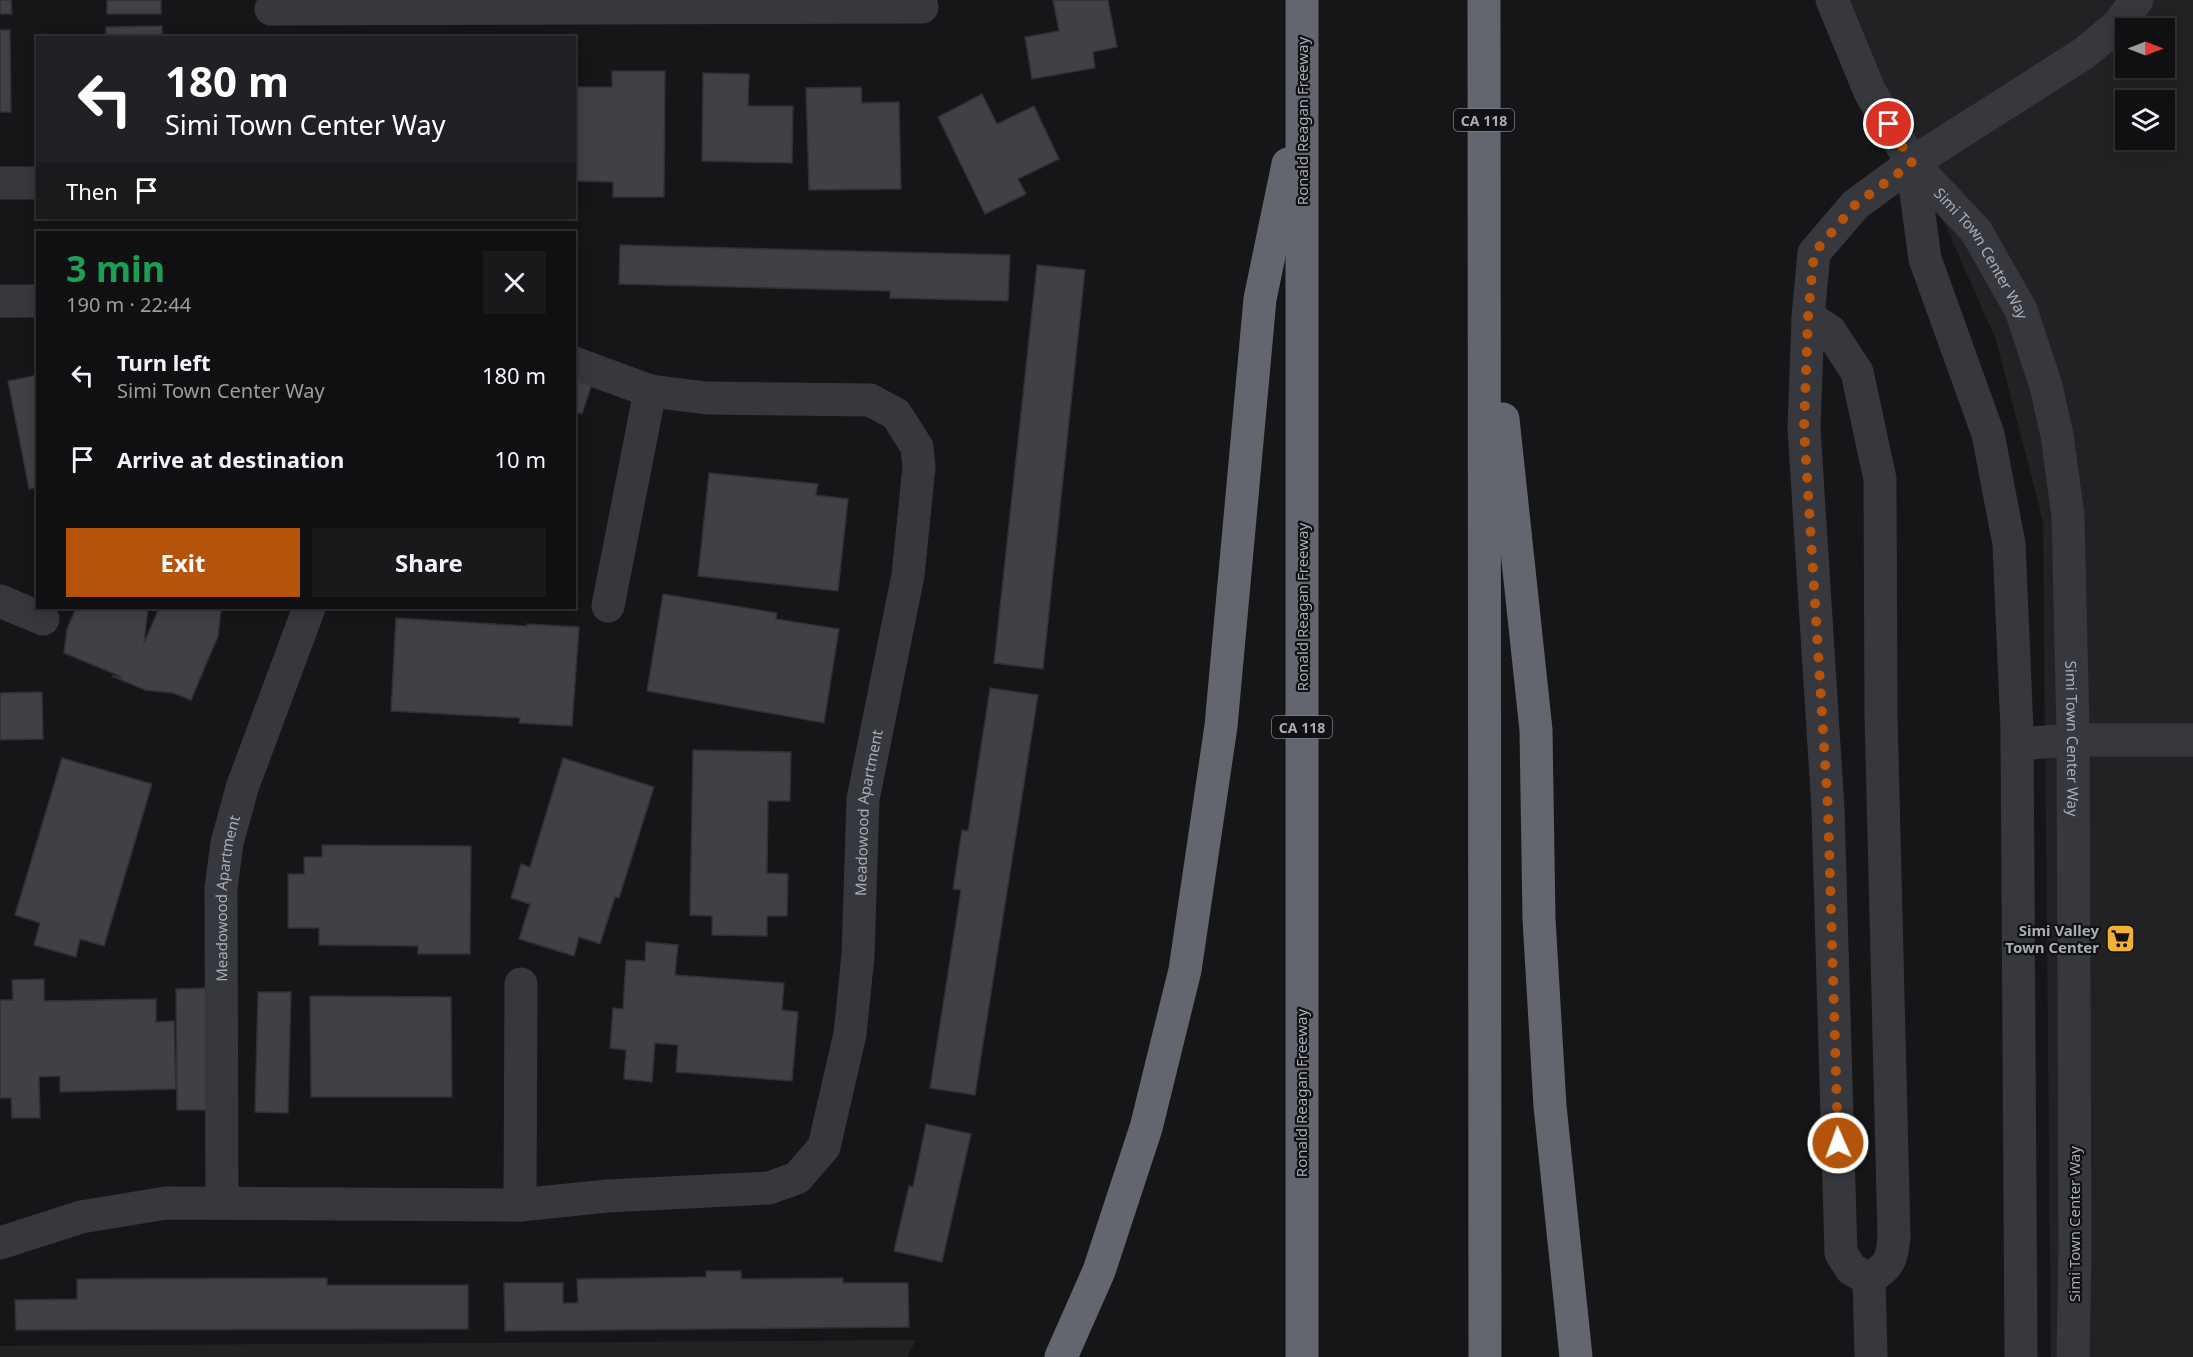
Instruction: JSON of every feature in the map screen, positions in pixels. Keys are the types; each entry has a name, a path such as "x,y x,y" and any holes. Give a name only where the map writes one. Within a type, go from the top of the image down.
{"highway":[{"name":"Ronald Reagan Freeway","path":"1302,0 1302,1357"},
{"name":"CA 118","path":"1484,0 1485,1357"},
{"path":"1061,1357 1099,1271 1146,1128 1185,970 1221,726 1260,299 1302,98"},
{"path":"1485,241 1536,730 1539,919 1550,1107 1576,1357"}],"street":[{"name":"Simi Town Center Way","path":"1832,0 1870,92 1912,163 1976,231 2021,310 2046,386 2057,435 2068,516 2073,740 2075,1251 2073,1357"},
{"path":"1869,1279 1851,1269 1841,1253 1828,809 1804,428 1808,317 1814,253 1855,205 1912,163 2083,54 2118,25 2137,0"},
{"path":"271,16 922,7"},
{"name":"Simi Town Center Way","path":"1912,163 1925,259 1988,434 2009,544 2017,744 2021,1357"},
{"path":"0,183 36,183"},
{"path":"0,301 36,301"},
{"path":"1808,317 1830,331 1857,372 1880,479 1881,714 1894,1237 1892,1254 1886,1268 1869,1279"},
{"name":"Meadowood Apartment","path":"0,1243 81,1217 166,1203 520,1205 607,1196 769,1188 797,1179 824,1147 850,1034 858,955 863,799 908,575 919,467 917,447 896,414 870,400 706,398 650,391 576,364"},
{"path":"608,606 650,391"},
{"path":"0,601 43,619"},
{"name":"Meadowood Apartment","path":"222,1202 221,888 227,843 242,788 309,609"},
{"path":"2017,744 2073,740 2193,740"},
{"path":"520,1205 521,984"},
{"path":"1869,1279 1871,1357"}],"shaded area":[{"name":"Simi Valley Town Center","path":"1841,0 2193,0 2193,1357 2051,1357 2043,521 1996,340 1912,149"},
{"path":"916,1340 907,1357 0,1357 0,1346"}],"building":[{"path":"0,0 11,0 12,14 0,14"},
{"path":"107,0 161,0 161,14 107,14"},
{"path":"1053,0 1108,0 1117,47 1093,52 1095,68 1032,79 1025,37 1059,31"},
{"path":"162,26 162,36 106,36 106,27"},
{"path":"0,30 10,30 11,112 0,112"},
{"path":"612,71 665,71 664,197 613,197 613,182 576,181 576,87 612,87"},
{"path":"703,73 749,74 748,106 793,106 792,163 702,161"},
{"path":"861,87 862,103 899,102 901,189 809,190 806,88"},
{"path":"982,94 997,124 1034,106 1059,159 1018,179 1026,194 985,214 938,117"},
{"path":"620,245 1010,255 1008,301 890,298 890,291 619,284"},
{"path":"1037,265 1085,270 1043,669 994,663"},
{"path":"36,375 36,487 29,489 8,381"},
{"path":"576,375 593,381 582,414 576,412"},
{"path":"709,473 818,484 816,495 848,499 838,591 698,576"},
{"path":"663,594 777,613 776,619 839,629 824,723 647,691"},
{"path":"76,609 148,609 144,643 159,609 221,609 218,636 191,700 173,693 145,690 112,676 122,677 64,653 67,629"},
{"path":"396,618 579,627 572,726 519,723 520,718 391,711"},
{"path":"990,688 1038,695 975,1095 930,1088 961,890 953,889 962,830 968,831"},
{"path":"42,692 43,739 0,740 0,693"},
{"path":"693,750 791,752 790,801 768,801 767,873 788,874 787,916 767,916 767,936 712,935 712,916 690,915"},
{"path":"62,758 152,784 104,946 80,939 76,957 34,945 40,923 15,915"},
{"path":"563,758 654,787 619,898 615,897 600,944 579,937 574,956 519,939 530,904 511,898 521,864 530,867"},
{"path":"322,845 471,846 470,954 418,954 418,946 319,945 319,928 288,928 288,874 304,874 304,857 322,857"},
{"path":"646,942 678,945 675,975 784,983 782,1010 798,1012 792,1081 676,1072 678,1045 655,1043 652,1082 624,1079 626,1050 610,1048 613,1008 623,1009 626,960 645,961"},
{"path":"44,979 44,1001 156,999 156,1022 174,1021 176,1089 60,1092 60,1076 39,1077 40,1118 12,1118 11,1098 0,1098 0,1000 13,1000 12,980"},
{"path":"210,988 211,1110 177,1110 176,989"},
{"path":"258,992 291,992 288,1113 255,1112"},
{"path":"310,996 451,997 452,1097 311,1097"},
{"path":"926,1124 971,1134 942,1262 894,1251 909,1186 913,1187"},
{"path":"706,1271 741,1271 741,1279 843,1278 843,1283 908,1283 909,1327 505,1331 504,1283 563,1283 563,1303 578,1303 577,1279 706,1277"},
{"path":"327,1278 327,1285 468,1285 468,1329 16,1330 15,1300 77,1299 77,1279"}],"place":[{"name":"Simi Valley Town Center","path":"2120,939"}],"route":[{"path":"1838,1143 1828,809 1804,428 1808,317 1814,253 1855,205 1912,163 1889,124"}]}
